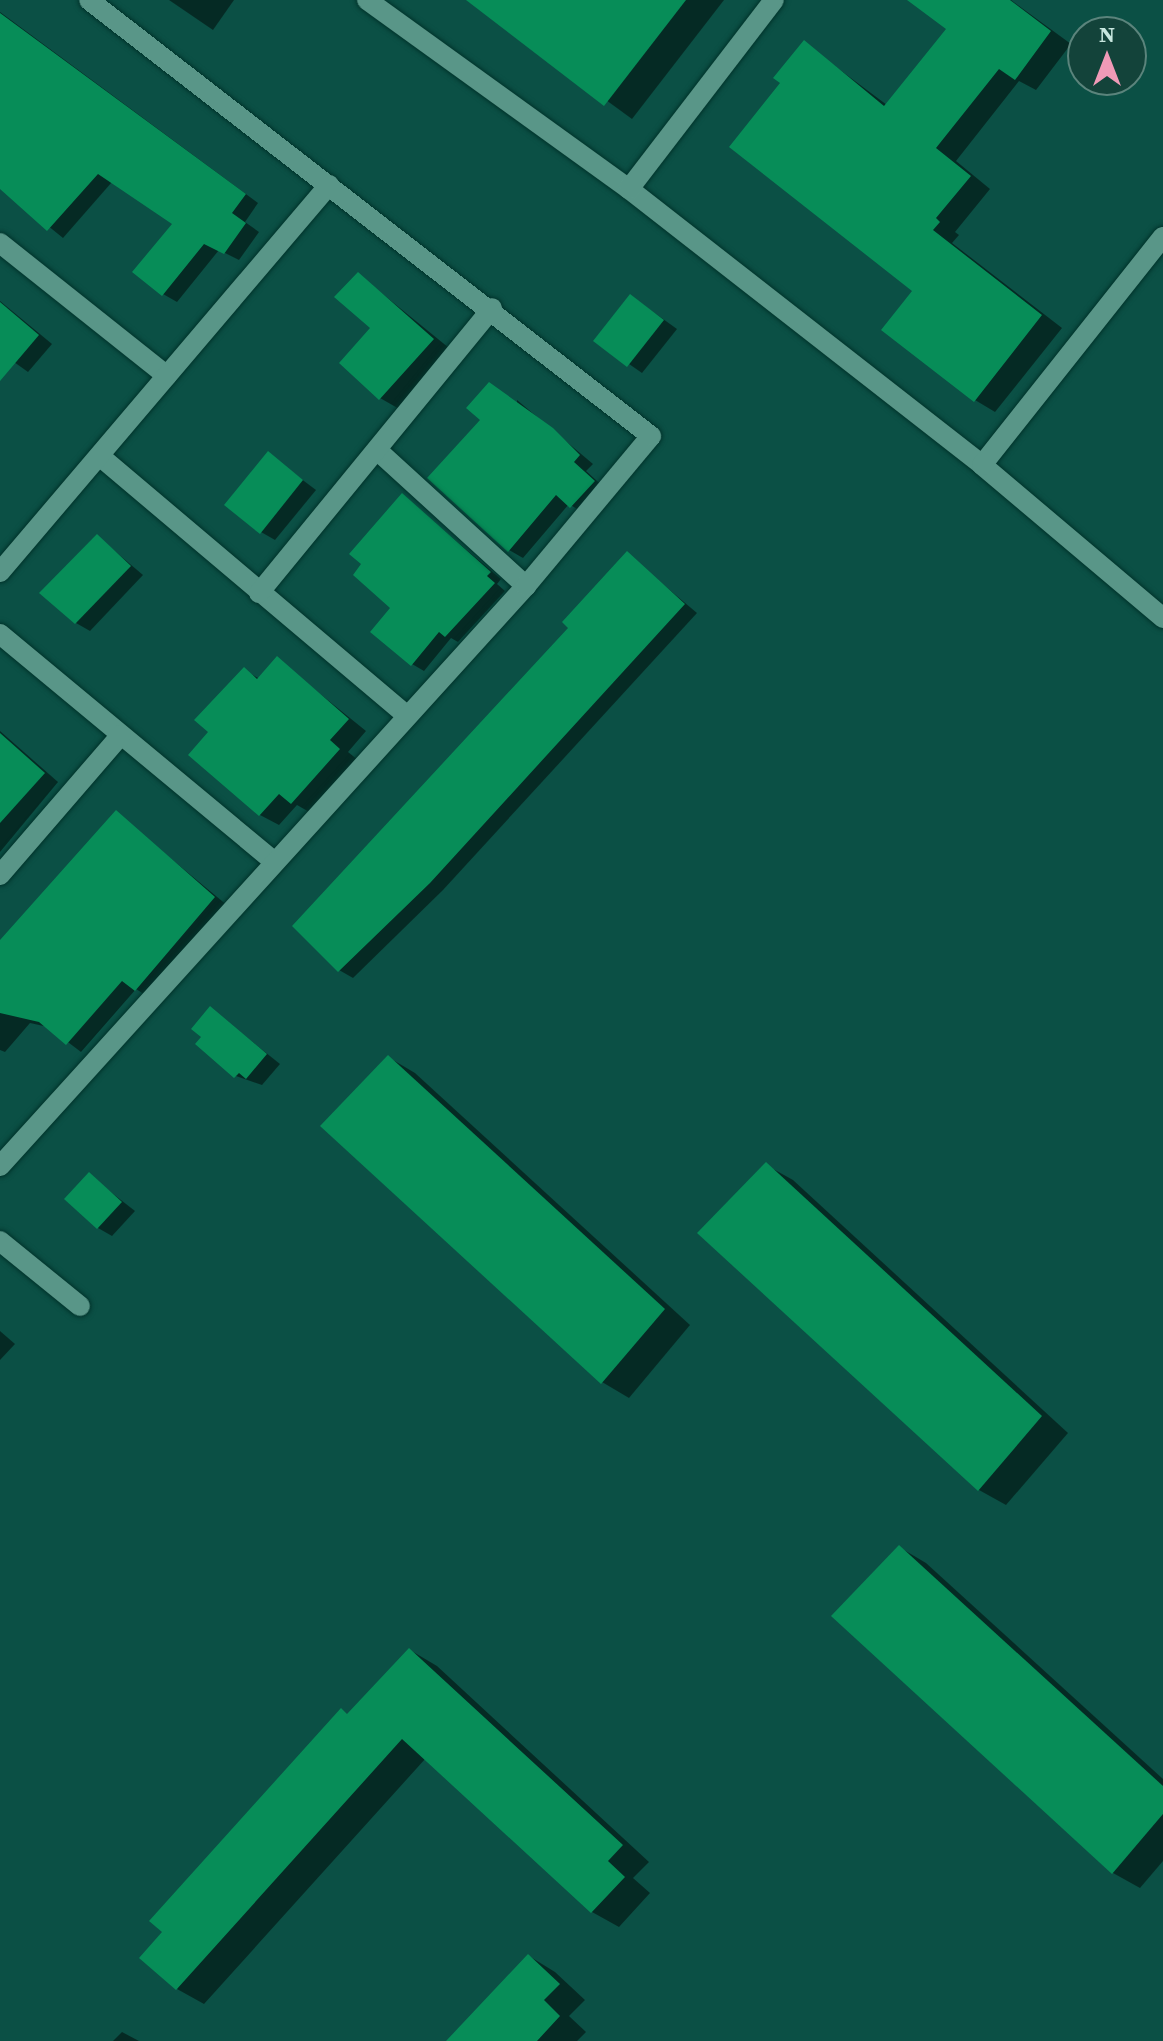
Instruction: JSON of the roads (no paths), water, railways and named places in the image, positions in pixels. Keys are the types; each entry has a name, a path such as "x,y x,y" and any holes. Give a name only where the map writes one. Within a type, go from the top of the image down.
{"street":[{"path":"0,1166 273,861 526,586 651,436 492,308 89,0"},
{"path":"367,0 629,189 982,465 1163,618"},
{"path":"629,189 774,0"},
{"path":"0,572 102,458 167,376 329,185"},
{"path":"982,465 1163,237"},
{"path":"0,243 167,376"},
{"path":"259,593 492,308"},
{"path":"377,450 526,586"},
{"path":"102,458 406,715"},
{"path":"0,634 273,861"},
{"path":"0,875 121,735"},
{"path":"0,1241 80,1306"}]}
